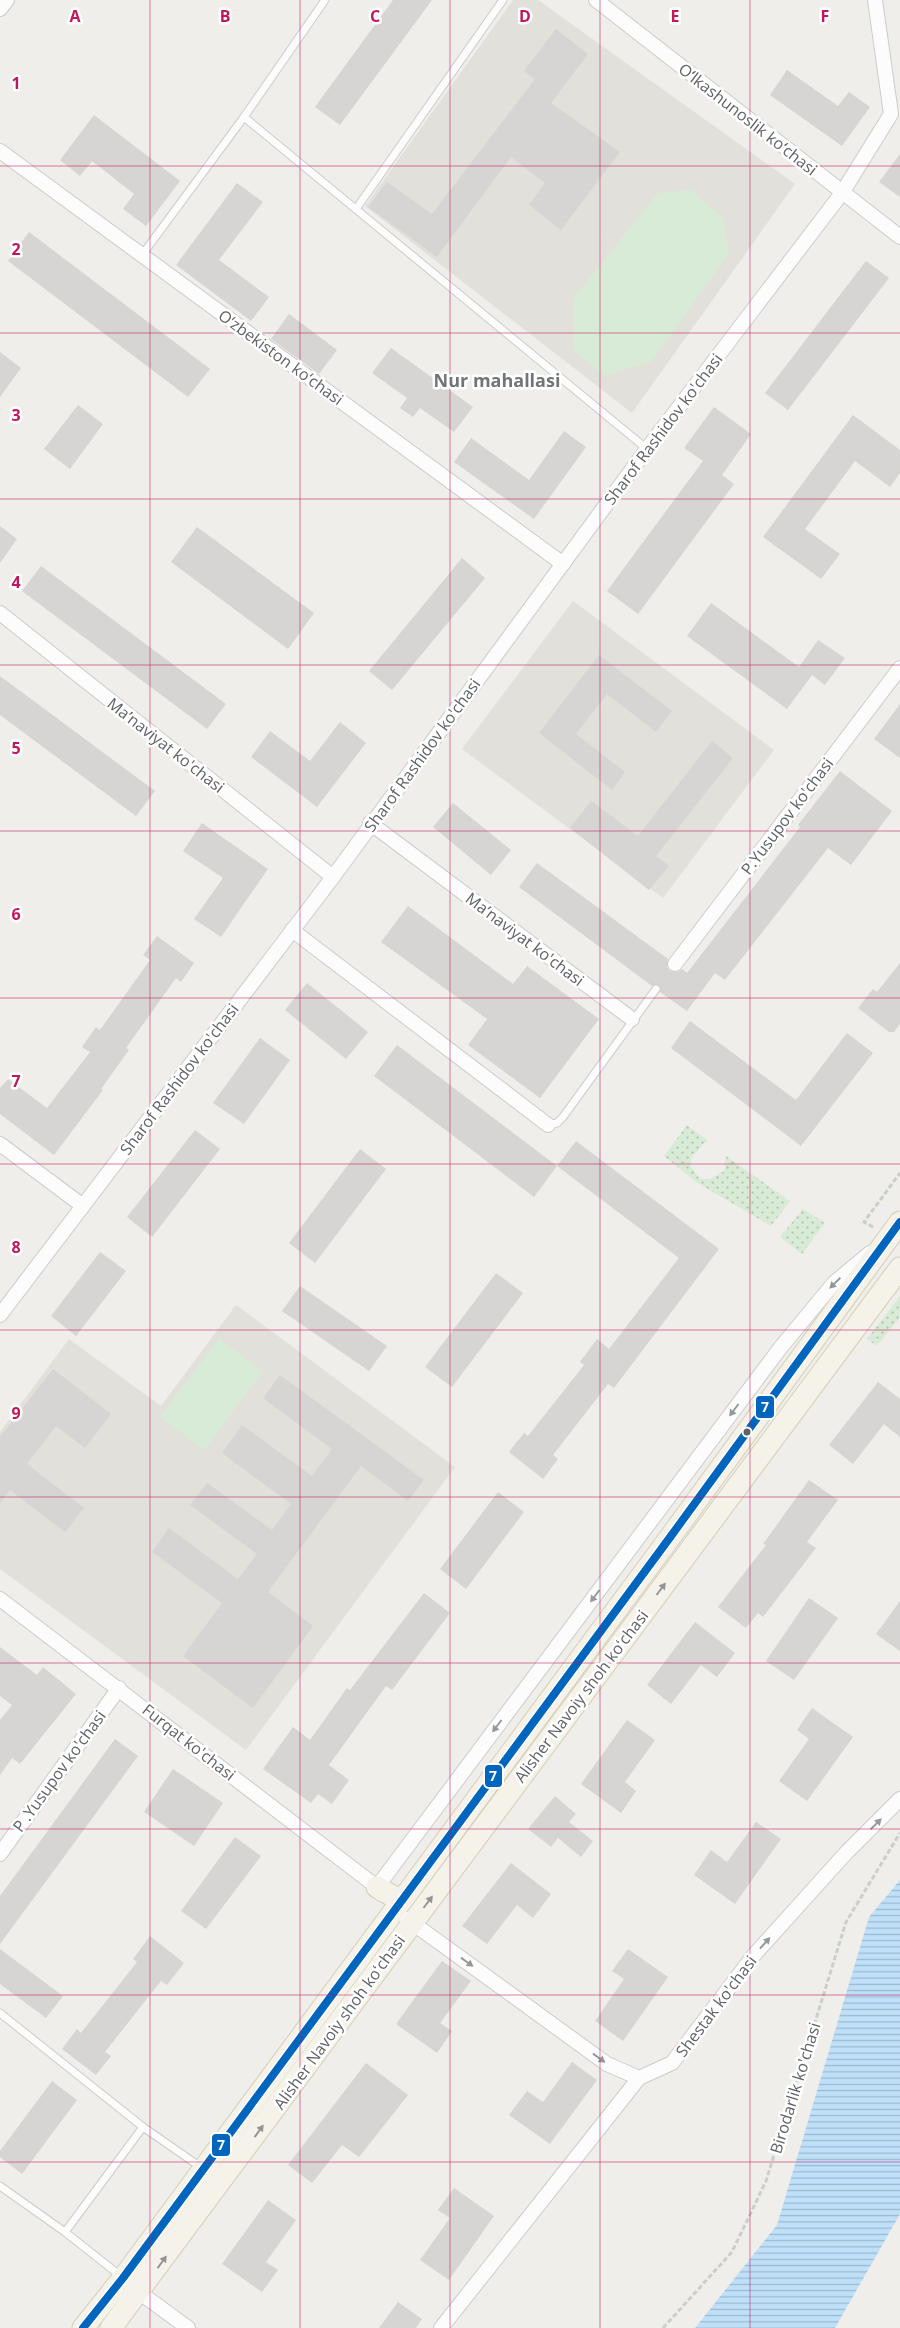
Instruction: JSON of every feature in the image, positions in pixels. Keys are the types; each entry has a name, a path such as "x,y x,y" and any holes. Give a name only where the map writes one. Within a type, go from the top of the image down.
{"main road":[{"name":"Alisher Navoiy shoh koʻchasi","path":"83,2328 123,2278 398,1906 900,1222"},
{"name":"Alisher Navoiy shoh koʻchasi","path":"116,2325 413,1922 900,1268"},
{"path":"377,1887 398,1906"}],"street":[{"path":"0,9 7,0"},
{"name":"O‘lkashunoslik ko‘chasi","path":"596,0 900,237"},
{"name":"Sharof Rashidov ko'chasi","path":"0,1315 333,877 370,823 647,449 842,193 891,114 875,0"},
{"name":"O‘zbekiston ko‘chasi","path":"0,150 563,564"},
{"name":"Ma’naviyat ko'chasi","path":"0,613 333,877"},
{"name":"P.Yusupov ko'chasi","path":"675,964 900,668"},
{"name":"Ma’naviyat ko'chasi","path":"370,823 632,1019"},
{"path":"292,930 548,1125"},
{"path":"0,1144 83,1206"},
{"name":"Alisher Navoiy shoh koʻchasi","path":"377,1887 781,1347 834,1283 886,1240"},
{"name":"Furqat ko'chasi","path":"0,1599 119,1688 377,1887"},
{"name":"P .Yusupov ko'chasi","path":"0,1854 119,1688"},
{"name":"Shestak ko'chasi","path":"441,2328 639,2078 672,2064 754,1955 846,1853 900,1799"},
{"path":"398,1906 413,1922 607,2064 639,2078"},
{"path":"139,2292 188,2328"}],"lane":[{"path":"142,255 244,117 325,0"},
{"path":"356,209 503,0"},
{"path":"244,117 647,449"},
{"path":"548,1125 557,1123 563,1117 656,988"},
{"path":"0,2014 143,2127 203,2168"},
{"path":"65,2232 143,2127"},
{"path":"0,2186 65,2232 123,2278"}],"path":[{"path":"864,1222 900,1173"},
{"name":"Birodarlik ko'chasi","path":"663,2328 732,2252 741,2235 766,2181 846,1922 900,1833"}],"shaded area":[{"path":"513,0 538,0 795,184 632,413 365,206"},
{"path":"573,601 774,750 663,898 462,749"},
{"path":"236,1305 455,1467 246,1750 0,1569 0,1432 69,1339 161,1406"}],"green space":[{"path":"691,190 723,218 729,253 652,361 604,376 573,350 573,299 658,193"},
{"path":"687,1125 708,1141 703,1144 691,1159 691,1167 700,1179 710,1179 724,1171 726,1156 790,1201 771,1226 696,1182 664,1156"},
{"path":"803,1209 825,1223 802,1254 780,1237"},
{"path":"900,1296 900,1317 877,1346 867,1339"},
{"path":"219,1339 263,1371 204,1450 160,1417"}],"water":[{"path":"900,1880 900,2214 835,2328 695,2328 777,2225 869,1917"}],"building":[{"path":"393,0 432,0 340,125 315,107"},
{"path":"556,29 588,54 551,103 620,152 561,230 529,205 545,183 511,157 437,257 368,207 387,182 432,214 535,79 524,71"},
{"path":"787,70 838,106 849,92 870,107 842,146 770,95"},
{"path":"94,115 180,181 146,226 123,209 134,194 92,161 80,176 60,160"},
{"path":"900,154 900,197 879,182"},
{"path":"237,183 263,202 219,260 269,297 251,321 176,265"},
{"path":"29,232 210,369 188,397 8,261"},
{"path":"866,261 889,278 788,410 765,393"},
{"path":"289,314 337,350 319,374 271,339"},
{"path":"391,348 473,407 454,432 420,408 413,417 400,408 407,398 372,373"},
{"path":"0,352 21,368 0,397"},
{"path":"78,405 103,424 70,469 44,449"},
{"path":"714,407 751,434 722,475 734,484 638,614 607,591 703,461 684,448"},
{"path":"853,415 900,450 900,473 890,487 855,461 805,529 840,554 821,579 763,537"},
{"path":"564,431 586,447 534,519 454,462 471,438 529,480"},
{"path":"0,526 17,539 0,563"},
{"path":"197,527 314,613 288,649 171,562"},
{"path":"462,558 485,578 392,690 369,671"},
{"path":"41,566 226,704 207,729 22,591"},
{"path":"711,603 799,667 818,640 845,658 825,685 812,675 787,709 687,636"},
{"path":"599,655 672,711 656,732 607,694 576,734 625,772 612,790 539,733"},
{"path":"0,676 155,791 136,816 0,715"},
{"path":"900,704 900,758 874,739"},
{"path":"340,722 366,743 317,807 251,757 270,731 310,761"},
{"path":"712,741 733,758 656,856 669,866 649,890 570,828 591,801 638,836"},
{"path":"840,771 892,811 851,865 828,848 725,980 715,973 687,1011 660,992 659,985 652,986 519,887 537,863 668,959 667,967 670,971 678,972 682,969 687,973 800,827 798,825"},
{"path":"453,803 511,850 491,875 433,827"},
{"path":"202,823 268,869 221,937 194,919 223,878 183,851"},
{"path":"408,906 513,984 527,966 599,1019 540,1098 468,1045 487,1019 381,942"},
{"path":"157,936 194,963 181,982 176,978 126,1048 129,1050 101,1089 103,1090 54,1155 0,1114 0,1088 8,1079 47,1108 90,1052 82,1047 96,1027 100,1030 150,960 143,955"},
{"path":"900,963 900,1024 894,1032 889,1032 858,1008 873,989 877,992"},
{"path":"307,983 368,1032 346,1059 285,1010"},
{"path":"690,1021 796,1100 847,1033 873,1053 801,1146 671,1048"},
{"path":"260,1038 290,1060 244,1124 213,1103"},
{"path":"397,1045 557,1166 534,1197 374,1076"},
{"path":"195,1130 220,1149 152,1237 127,1217"},
{"path":"576,1141 719,1249 614,1388 608,1384 553,1455 558,1459 543,1479 509,1452 524,1433 528,1436 584,1365 580,1362 597,1339 609,1349 679,1258 557,1166"},
{"path":"360,1149 386,1169 315,1263 289,1243"},
{"path":"100,1252 126,1271 76,1336 51,1316"},
{"path":"496,1273 523,1293 452,1387 425,1367"},
{"path":"300,1286 387,1346 369,1371 282,1311"},
{"path":"53,1369 111,1414 85,1448 56,1426 27,1464 84,1508 65,1532 10,1490 0,1503 0,1437"},
{"path":"280,1375 424,1480 408,1501 361,1466 268,1592 313,1626 253,1708 183,1656 222,1603 152,1552 169,1528 238,1579 257,1554 190,1505 207,1483 272,1530 291,1504 222,1453 242,1425 312,1476 332,1449 263,1398"},
{"path":"878,1382 900,1399 900,1437 884,1424 853,1464 829,1445"},
{"path":"809,1480 838,1500 807,1542 816,1548 763,1617 758,1613 746,1628 718,1607 766,1545 763,1544"},
{"path":"498,1492 524,1512 466,1589 440,1569"},
{"path":"424,1593 450,1613 392,1690 386,1686 329,1765 349,1780 332,1804 318,1794 311,1803 263,1769 293,1727 310,1740 347,1688 350,1690"},
{"path":"809,1598 838,1618 794,1680 766,1661"},
{"path":"900,1601 900,1651 876,1634"},
{"path":"695,1622 735,1653 717,1677 701,1665 671,1704 647,1685"},
{"path":"0,1647 37,1675 43,1667 76,1694 20,1764 12,1758 0,1775 0,1720 12,1705 0,1696"},
{"path":"812,1708 853,1737 807,1801 779,1781 809,1739 797,1730"},
{"path":"627,1720 655,1740 625,1782 636,1791 621,1813 581,1784"},
{"path":"115,1739 138,1756 0,1944 0,1896"},
{"path":"173,1769 223,1803 194,1846 144,1812"},
{"path":"555,1796 576,1814 569,1822 593,1841 581,1857 558,1838 551,1847 528,1829"},
{"path":"756,1822 781,1839 735,1904 694,1875 711,1850 727,1862"},
{"path":"235,1837 261,1856 206,1929 181,1911"},
{"path":"511,1863 551,1894 533,1918 517,1905 487,1944 462,1926"},
{"path":"150,1936 184,1963 167,1985 161,1981 105,2052 111,2056 96,2075 62,2049 77,2029 81,2033 137,1962 133,1959"},
{"path":"0,1949 63,1996 46,2018 0,1984"},
{"path":"628,1949 668,1977 623,2041 595,2021 624,1979 612,1971"},
{"path":"442,1961 471,1981 440,2023 452,2031 437,2053 396,2024"},
{"path":"572,2062 597,2080 550,2144 509,2115 527,2091 543,2102"},
{"path":"366,2063 408,2095 359,2157 342,2145 312,2183 288,2165"},
{"path":"52,2081 77,2100 22,2174 0,2157 0,2151"},
{"path":"454,2188 494,2216 449,2280 420,2260 450,2218 438,2210"},
{"path":"268,2200 296,2220 266,2262 278,2270 262,2292 222,2264"},
{"path":"398,2302 422,2319 416,2328 379,2328"}],"transit line":[{"name":"7","path":"83,2328 123,2278 671,1536 900,1222"}],"district":[{"name":"Nur mahallasi","path":"497,380"}]}
